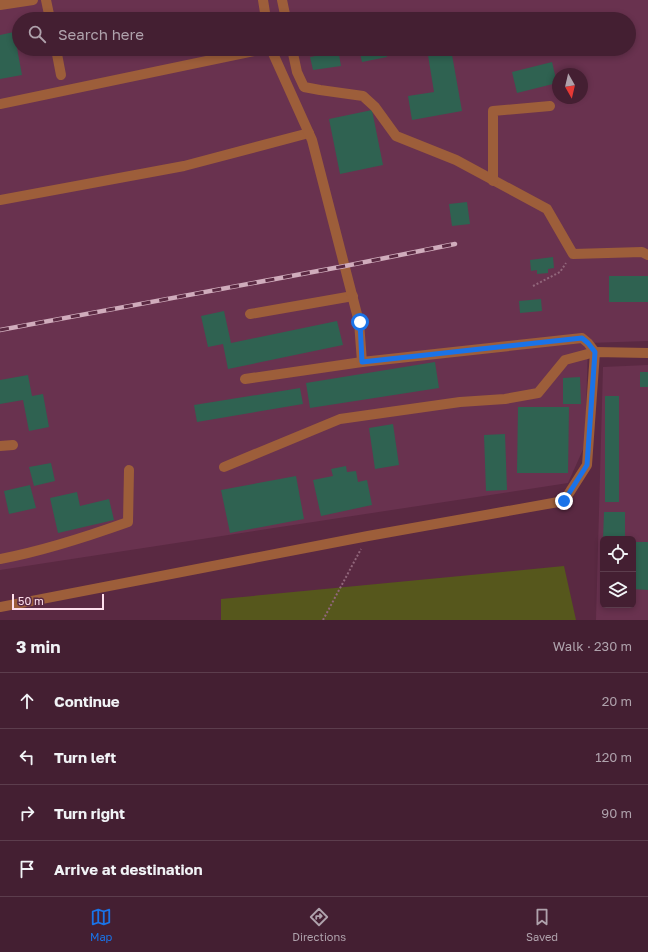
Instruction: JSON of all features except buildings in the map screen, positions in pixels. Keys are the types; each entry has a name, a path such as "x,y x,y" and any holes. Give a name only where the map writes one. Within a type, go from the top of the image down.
{"street":[{"path":"0,5 33,0"},
{"path":"46,0 49,12"},
{"path":"263,0 265,12"},
{"path":"282,0 285,12"},
{"path":"57,56 61,75"},
{"path":"0,104 230,56"},
{"path":"274,56 312,140 360,322 362,362"},
{"path":"294,56 297,72 304,87 363,96 375,107 396,136 456,160 547,210 573,254 642,252 648,255"},
{"path":"493,181 493,111 550,106"},
{"path":"0,200 184,166 309,133"},
{"path":"250,314 353,296"},
{"path":"0,607 368,536 564,501 587,465 595,352 582,338 362,362 245,379"},
{"path":"224,467 340,419 460,402 505,399 538,394 565,360 595,352 648,353"},
{"path":"0,446 13,445"},
{"path":"0,559 27,554 92,535 128,522 129,470"}],"path":[{"path":"533,286 560,272 573,254"},
{"path":"323,620 368,536"}],"shaded area":[{"path":"0,0 648,0 648,341 588,343 585,445 568,483 0,570"},
{"path":"648,365 648,620 596,620 603,367"},
{"path":"564,566 576,620 221,620 221,599"}],"railway":[{"path":"0,330 455,244"}],"route":[{"path":"360,322 362,362 582,338 588,343 595,352 587,465 564,501"}]}
